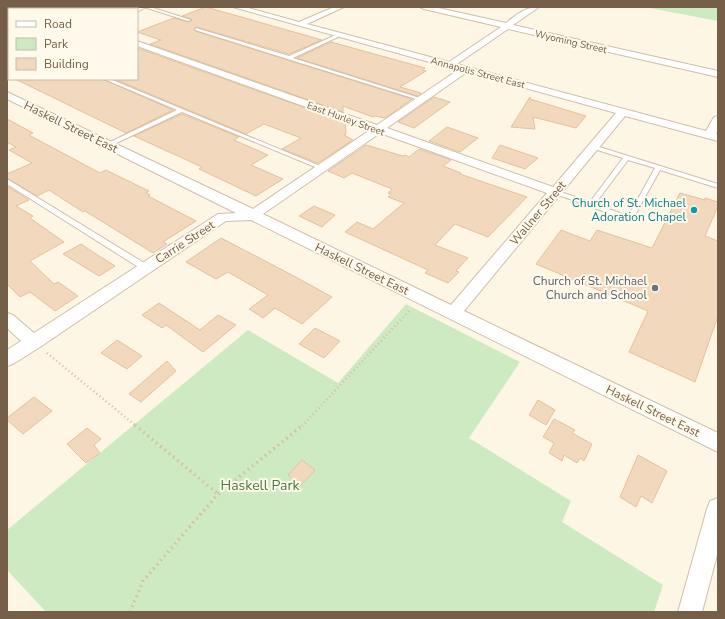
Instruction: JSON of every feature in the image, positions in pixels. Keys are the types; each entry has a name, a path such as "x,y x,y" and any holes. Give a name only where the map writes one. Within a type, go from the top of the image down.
{"street":[{"name":"Annapolis Street East","path":"237,7 714,137"},
{"path":"300,24 337,7"},
{"name":"Wyoming Street","path":"424,7 718,74"},
{"path":"450,65 507,26 531,7"},
{"name":"East Hurley Street","path":"138,43 377,130 555,192"},
{"path":"252,216 466,69"},
{"name":"Haskell Street East","path":"8,96 718,443"},
{"name":"Wallner Street","path":"453,314 623,112"},
{"path":"714,137 718,119"},
{"name":"Carrie Street","path":"7,359 223,217 252,216"},
{"path":"7,319 34,342"},
{"path":"690,612 718,509"}],"lane":[{"path":"146,7 189,20"},
{"path":"196,29 421,99"},
{"path":"288,58 339,34"},
{"path":"108,80 322,168"},
{"path":"108,145 182,110"},
{"path":"593,147 718,186"},
{"path":"591,205 626,158"},
{"path":"555,192 624,217 631,217 658,168"},
{"path":"7,181 146,268"}],"path":[{"path":"130,612 143,581 218,494 300,430 421,298"},
{"path":"34,342 218,494"}],"green space":[{"path":"644,7 718,7 718,21"},
{"name":"Haskell Park","path":"406,304 520,362 469,438 571,501 562,522 663,585 654,612 46,612 7,570 7,530 248,330 338,383"}],"building":[{"path":"206,7 322,40 289,54 196,27 194,29 195,31 412,99 385,118 373,117 343,106 343,112 150,44 161,40 138,32 174,18 188,22 191,21 191,19 182,16"},
{"path":"331,42 425,68 423,70 426,71 400,87 421,93 417,96 297,58"},
{"path":"138,48 345,122 346,134 344,135 353,140 318,163 282,149 301,138 264,124 246,134 116,80 138,80"},
{"path":"17,80 105,80 173,110 126,133"},
{"path":"434,97 450,102 414,128 398,122"},
{"path":"530,97 530,99 586,116 576,128 533,117 535,129 511,127"},
{"path":"182,114 239,137 234,140 268,155 251,165 283,179 256,196 199,169 202,167 134,136"},
{"path":"7,119 33,133 29,135 100,173 106,170 149,191 146,193 150,195 148,196 196,221 163,242 167,244 153,253 85,211 83,212 49,190 37,196 7,178 7,174 32,163 9,150 16,147 9,143 7,144"},
{"path":"447,127 478,138 460,152 429,141"},
{"path":"366,145 409,157 419,149 451,160 443,166 461,173 460,174 527,197 488,237 455,224 435,245 468,258 456,271 459,272 448,283 425,273 428,270 345,232 357,222 373,229 404,203 388,197 391,194 388,193 392,189 352,173 344,178 328,171"},
{"path":"500,145 538,158 525,169 492,158"},
{"path":"7,186 29,200 16,206 33,216 30,218 64,242 30,261 54,284 58,282 78,296 55,311 30,292 20,297 7,284"},
{"name":"Church of St. Michael Church and School","path":"680,193 718,202 718,206 705,236 718,241 718,316 695,382 629,352 648,311 536,264 561,230 590,241 597,230 652,248"},
{"path":"314,206 335,215 322,227 299,216"},
{"path":"221,238 332,297 302,324 275,308 263,318 249,309 268,295 228,272 216,279 186,262"},
{"path":"81,244 115,266 99,276 63,254"},
{"path":"159,303 200,330 218,315 236,325 203,352 166,325 162,328 142,315"},
{"path":"315,328 340,341 324,358 299,344"},
{"path":"117,340 142,356 127,369 101,353"},
{"path":"167,361 176,371 141,402 129,394"},
{"path":"34,397 52,411 23,434 7,420 7,418"},
{"path":"538,400 555,410 546,425 529,415"},
{"path":"554,419 575,430 572,433 592,444 584,461 580,458 577,463 564,455 562,461 549,453 554,443 543,437"},
{"path":"87,428 101,439 94,445 100,453 86,463 67,444"},
{"path":"638,455 667,471 652,503 641,496 636,507 620,497"},
{"name":"Haskell Park","path":"302,460 315,470 301,485 288,475"}],"place":[{"name":"Church of St. Michael Adoration Chapel","path":"694,210"},
{"name":"Church of St. Michael Church and School","path":"655,288"}]}
